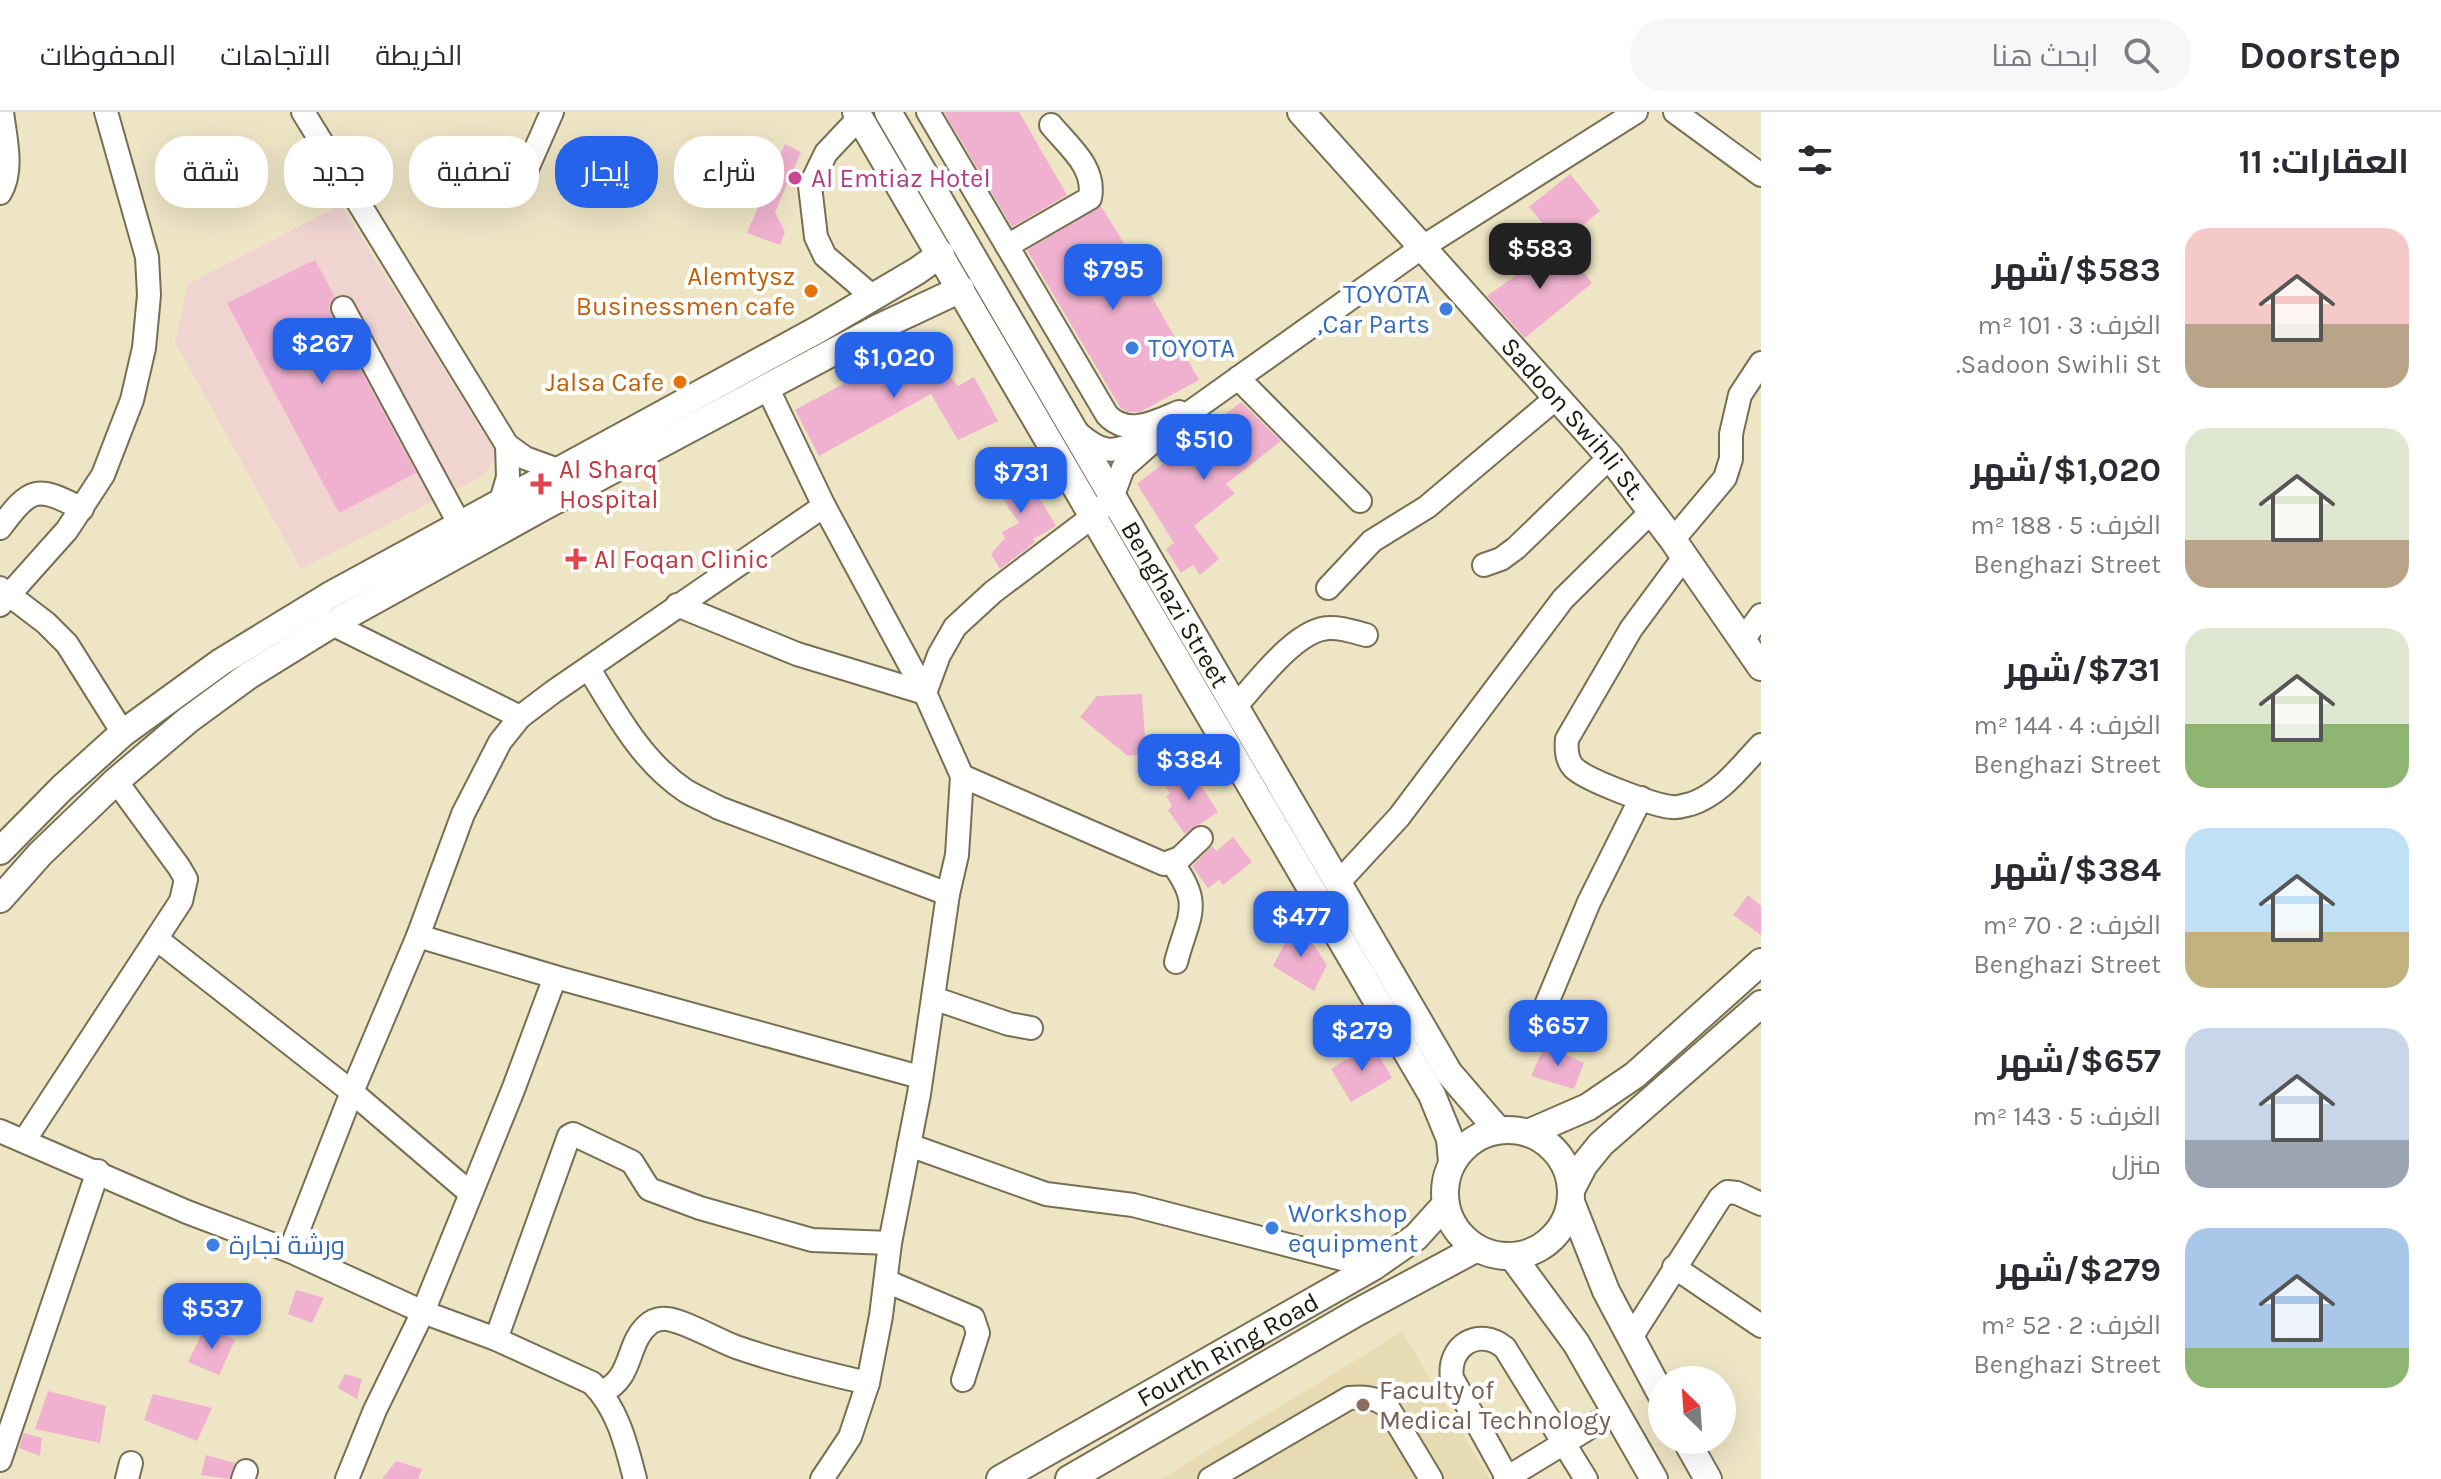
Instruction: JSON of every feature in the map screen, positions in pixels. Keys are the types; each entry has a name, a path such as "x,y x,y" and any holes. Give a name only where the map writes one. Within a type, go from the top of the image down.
{"main road":[{"name":"Benghazi Street","path":"888,112 1449,1073 1498,1130"},
{"name":"Sadoon Swihli St.","path":"1301,112 1610,457 1679,548 1761,667"},
{"name":"Benghazi Street","path":"858,115 1432,1095 1450,1139 1452,1162"},
{"path":"0,851 62,788 123,733 194,679 255,640 329,596 879,293 941,254"},
{"path":"0,899 40,854 116,781 188,720 248,676 332,624 767,387 902,316 961,289"},
{"path":"879,293 902,316"},
{"path":"62,788 87,809"},
{"path":"1528,1133 1588,1107 1635,1075 1761,962"},
{"path":"1648,1371 1591,1258 1571,1196 1563,1161 1554,1149 1528,1133 1498,1130 1467,1145 1452,1162 1445,1183 1445,1205 1460,1234 1477,1248 1500,1256 1512,1256 1541,1247 1562,1225 1571,1196 1584,1165 1601,1144 1761,1004"},
{"name":"Fourth Ring Road","path":"1000,1479 1373,1267 1416,1237 1445,1205"},
{"name":"Fourth Ring Road","path":"1069,1479 1381,1299 1477,1248"},
{"path":"1512,1256 1576,1343 1654,1479"},
{"path":"1694,1454 1708,1479"}],"street":[{"path":"0,193 6,183 7,165 2,112"},
{"path":"106,112 147,257 149,295 144,348 132,400 103,475 67,530 3,596 46,623 67,644 123,733"},
{"path":"303,112 423,303 507,445 525,458 558,470"},
{"path":"539,142 552,112"},
{"path":"928,112 1114,422 1128,428 1143,425 1220,393"},
{"path":"925,693 939,655 955,627 993,592 1092,517 1112,498 1123,468 1168,428 1421,248 1636,112"},
{"path":"1675,112 1761,175"},
{"path":"858,115 826,153 810,186 816,237 825,256 879,293"},
{"path":"1007,246 1090,198 1092,185 1087,167 1051,125"},
{"path":"343,308 460,525"},
{"path":"1761,363 1740,395 1731,434 1731,459 1725,478 1631,629 1567,739 1566,750 1575,770 1641,798 1673,807 1693,803 1716,792 1761,745"},
{"path":"1238,378 1360,501"},
{"path":"767,387 824,506 925,693 962,776 963,799 957,855 868,1383 850,1437 822,1479"},
{"path":"1328,588 1372,541 1427,507 1556,398"},
{"path":"1068,423 1090,443 1100,449 1114,451 1168,428"},
{"path":"501,501 508,477 507,445"},
{"path":"1484,565 1501,559 1516,548 1610,457"},
{"path":"0,528 24,499 39,493 51,493 82,509"},
{"path":"290,1251 352,1092 418,936 463,814 500,742 520,717 677,605 824,506"},
{"path":"1338,883 1399,817 1563,599 1652,511"},
{"path":"677,605 797,654 925,693"},
{"path":"1743,640 1761,615"},
{"path":"332,624 520,717"},
{"path":"1236,706 1282,656 1314,631 1326,627 1366,635"},
{"path":"589,669 649,760 686,791 719,808 948,894"},
{"path":"962,776 1164,864 1172,863 1201,838"},
{"path":"24,1141 181,901 186,879 116,781"},
{"path":"1544,1010 1589,902 1641,798"},
{"path":"1172,863 1192,895 1176,962"},
{"path":"418,936 555,977 920,1077"},
{"path":"158,940 352,1092 470,1193"},
{"path":"347,1479 375,1410 423,1312 555,977"},
{"path":"933,998 1009,1024 1031,1028"},
{"path":"0,1131 187,1212 290,1251 423,1312 496,1339 592,1383 602,1392 622,1429 635,1479"},
{"path":"496,1339 569,1136 573,1134 632,1162 649,1189 700,1208 812,1240 890,1243"},
{"path":"909,1145 1046,1194 1133,1205 1373,1267"},
{"path":"0,1460 98,1171"},
{"path":"1630,1339 1720,1198 1727,1192 1737,1193 1761,1204"},
{"path":"1674,1267 1761,1326"},
{"path":"886,1281 973,1318 978,1333 963,1380"},
{"path":"602,1392 615,1386 623,1376 638,1340 649,1324 660,1319 670,1319 725,1343 776,1359 868,1383"},
{"path":"1586,1479 1565,1444 1505,1348 1484,1338 1468,1341 1451,1361 1452,1378 1507,1478 1565,1444 1615,1412"},
{"path":"1210,1479 1349,1398 1365,1397 1379,1400 1387,1406 1431,1479"}],"shaded area":[{"path":"335,208 343,208 498,456 482,476 301,569 175,342 188,284"},
{"name":"Faculty of Medical Technology","path":"1402,1332 1490,1479 1161,1479"}],"building":[{"path":"944,112 1019,112 1067,195 1012,227"},
{"path":"785,144 801,152 784,191"},
{"path":"1570,174 1600,211 1560,244 1529,207"},
{"path":"1101,206 1142,272 1139,274 1199,380 1140,412 1127,412 1120,407 1027,250"},
{"path":"758,208 777,208 775,212 785,232 780,245 747,233"},
{"path":"1560,244 1592,283 1525,338 1487,296"},
{"path":"315,260 335,297 329,307 331,315 416,473 339,513 227,303"},
{"path":"921,342 958,386 974,377 998,421 958,440 931,394 819,456 795,410"},
{"path":"1241,402 1281,441 1226,484 1235,493 1194,526 1219,559 1200,575 1193,565 1181,573 1166,549 1174,543 1137,484"},
{"path":"1011,451 1056,526 1033,539 1035,542 1000,569 991,554 1005,538 1002,532 1019,523 1000,495"},
{"path":"1142,694 1146,753 1128,756 1080,717 1097,696"},
{"path":"1191,770 1218,812 1185,834 1168,810 1172,806 1166,796 1170,794 1166,786"},
{"path":"1233,837 1252,862 1223,885 1219,880 1208,888 1192,866 1212,846 1216,851"},
{"path":"1748,895 1761,906 1761,935 1733,915"},
{"path":"1297,920 1327,965 1314,991 1273,966"},
{"path":"1372,1044 1392,1078 1351,1102 1331,1069"},
{"path":"1545,1045 1584,1063 1574,1089 1531,1076"},
{"path":"296,1290 324,1298 312,1323 288,1314"},
{"path":"206,1325 235,1340 219,1375 188,1362"},
{"path":"345,1374 362,1379 357,1399 338,1388"},
{"path":"48,1391 106,1406 100,1443 35,1429"},
{"path":"153,1394 212,1408 197,1441 144,1420"},
{"path":"24,1433 42,1438 40,1456 19,1448"},
{"path":"206,1455 235,1463 229,1479 201,1475"},
{"path":"396,1461 422,1469 418,1479 382,1479"}],"place":[{"name":"Al Emtiaz Hotel","path":"795,178"},
{"name":"Alemtysz Businessmen cafe","path":"811,291"},
{"name":"TOYOTA ,Car Parts","path":"1446,309"},
{"name":"TOYOTA","path":"1132,348"},
{"name":"Jalsa Cafe","path":"680,382"},
{"name":"Al Sharq Hospital","path":"541,484"},
{"name":"Al Foqan Clinic","path":"576,559"},
{"name":"Workshop equipment","path":"1272,1228"},
{"name":"ورشة نجارة","path":"213,1245"},
{"name":"Faculty of Medical Technology","path":"1363,1405"}]}
